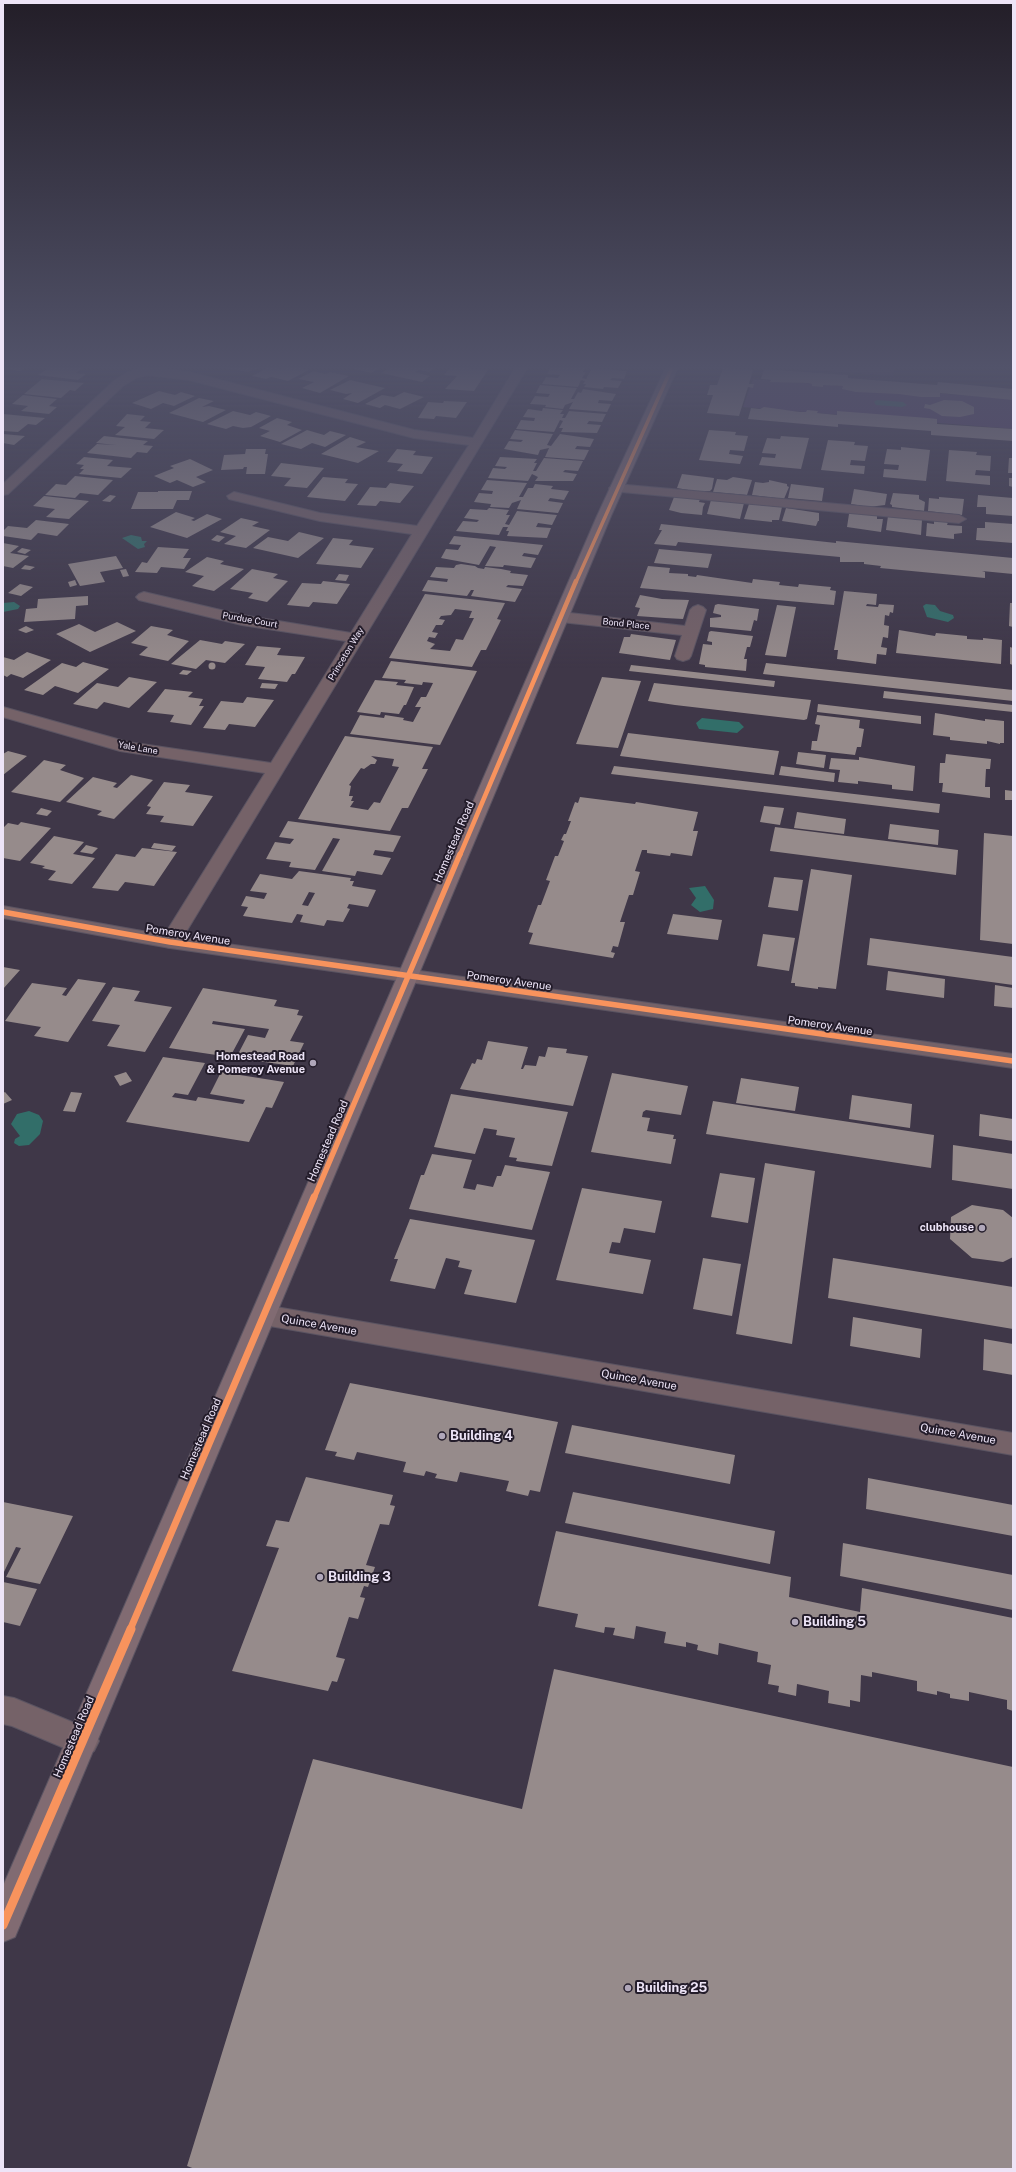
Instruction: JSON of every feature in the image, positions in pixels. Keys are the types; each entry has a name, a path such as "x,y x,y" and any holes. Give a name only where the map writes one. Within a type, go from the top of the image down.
{"main road":[{"name":"Homestead Road","path":"3,1925 83,1741 626,466"}],"street":[{"path":"3,490 29,466"},
{"name":"Princeton Way","path":"170,942 462,466"},
{"path":"616,488 959,519"},
{"path":"234,496 320,517 421,531"},
{"name":"Purdue Court","path":"144,597 242,620 356,638"},
{"path":"683,656 698,610"},
{"name":"Bond Place","path":"561,617 691,631"},
{"name":"Yale Lane","path":"3,712 126,747 276,769"},
{"name":"Pomeroy Avenue","path":"3,912 170,942 1013,1062"},
{"name":"Quince Avenue","path":"264,1315 1013,1444"},
{"path":"3,1710 14,1712 83,1741"}],"shaded area":[{"path":"131,535 141,537 142,541 147,541 144,544 145,547 138,549 122,538"},
{"path":"14,602 20,606 18,609 3,612 3,603"},
{"path":"926,604 935,605 940,611 953,615 954,618 948,622 927,617 923,606"},
{"path":"702,718 739,722 744,727 737,733 699,729 696,723"},
{"path":"705,886 714,900 713,909 700,912 691,905 696,898 689,888"},
{"path":"29,1111 39,1115 43,1121 40,1134 29,1145 19,1146 14,1143 15,1139 20,1136 11,1124 17,1114"}],"building":[{"path":"83,466 132,468 121,478 79,474 84,469 80,469"},
{"path":"171,466 205,466 213,470 196,477 206,482 193,487 177,480 170,483 154,476 174,468"},
{"path":"222,466 266,466 265,474 246,474 247,467 244,467 243,469 221,470"},
{"path":"278,466 324,468 307,488 284,486 291,478 271,476"},
{"path":"401,466 427,466 422,474 397,471"},
{"path":"499,466 535,466 533,471 536,471 539,466 580,466 578,471 565,470 563,472 577,474 573,481 535,481 538,477 532,474 528,481 488,478 493,468 505,469 507,467"},
{"path":"773,466 802,466 801,469"},
{"path":"822,466 865,466 864,474 821,470"},
{"path":"899,466 928,466 926,481 883,477 884,469 898,470"},
{"path":"947,466 990,466 990,471 976,470 975,475 990,476 990,485 946,481"},
{"path":"1008,466 1013,466 1013,473 1008,473"},
{"path":"682,474 714,478 712,489 710,491 694,491 677,488"},
{"path":"75,476 113,480 98,495 80,493 75,498 45,495 56,484 66,485"},
{"path":"323,477 348,479 345,483 358,484 345,501 307,497"},
{"path":"733,477 752,480 747,495 713,492 717,479 727,480"},
{"path":"1009,478 1013,478 1013,487 1009,486"},
{"path":"487,480 527,483 519,497 523,497 528,488 533,488 535,484 553,486 551,489 569,491 564,500 550,498 548,501 563,503 558,513 517,509 521,500 512,503 509,508 490,507 491,504 474,502 479,493 492,494 493,491 481,490"},
{"path":"769,480 787,484 789,487 784,499 752,495 755,482 763,483 769,482"},
{"path":"390,483 414,486 400,503 380,501 376,506 357,505 370,487 386,488"},
{"path":"791,484 824,488 822,501 788,498"},
{"path":"854,489 887,494 885,505 869,507 851,504"},
{"path":"192,491 189,500 177,500 173,509 131,509 138,492"},
{"path":"893,493 919,495 919,499 925,502 924,511 892,507 890,504"},
{"path":"110,495 116,496 110,502 102,501"},
{"path":"978,495 1013,498 1013,516 986,514 986,507 977,507"},
{"path":"44,496 89,501 69,519 46,517 55,509 33,506"},
{"path":"674,497 700,499 699,502 705,503 702,515 669,510"},
{"path":"939,497 964,499 962,515 928,511 929,498 939,499"},
{"path":"711,500 744,503 740,519 707,514"},
{"path":"749,504 782,507 779,520 772,520 772,522 744,519"},
{"path":"489,508 509,510 506,515 510,515 505,524 509,525 517,511 557,515 552,525 538,523 536,527 551,528 547,538 507,536 509,531 506,531 508,527 503,527 499,535 456,531 463,521 477,522 479,520 464,518 470,509 487,510"},
{"path":"786,508 819,513 819,521 816,526 782,521"},
{"path":"176,512 195,518 191,520 194,521 207,514 222,519 187,538 150,527"},
{"path":"849,514 873,514 877,516 877,519 883,519 881,532 847,527"},
{"path":"888,516 922,520 921,535 886,530"},
{"path":"241,518 259,522 252,526 270,530 246,548 224,544 236,536 220,532"},
{"path":"36,520 69,524 57,536 38,533 31,540 3,536 3,531 8,526 27,528"},
{"path":"934,521 948,522 947,525 962,526 962,533 954,534 954,539 926,536 927,523 934,524"},
{"path":"985,522 1013,524 1013,543 976,540 977,528 985,528"},
{"path":"661,524 836,543 836,541 1013,558 1013,574 982,571 985,572 985,578 880,568 881,566 864,564 864,562 840,562 840,557 678,542 676,546 654,544 662,530 659,530"},
{"path":"299,532 324,538 298,558 253,548 268,537 288,541"},
{"path":"217,535 225,537 219,542 211,540"},
{"path":"454,536 543,545 538,555 524,553 522,556 536,558 531,568 504,565 503,567 485,566 496,547 490,546 479,565 441,558 446,549 458,550 461,545 449,544"},
{"path":"333,538 353,540 349,545 374,548 361,568 316,564"},
{"path":"3,543 19,546 10,553 29,556 13,568 3,566"},
{"path":"158,547 189,549 183,558 191,558 184,569 161,567 157,573 135,572 142,562 147,563"},
{"path":"22,548 31,550 25,554 17,552"},
{"path":"659,549 712,554 708,568 654,563"},
{"path":"116,556 123,568 100,572 105,582 80,586 68,564"},
{"path":"207,557 224,561 220,564 244,569 214,591 192,586 204,576 185,572"},
{"path":"461,564 484,569 485,567 501,569 511,571 510,573 528,575 523,586 508,585 506,587 522,589 515,602 471,596 474,590 471,590 467,596 422,591 428,580 447,582 448,579 430,577 436,567 454,568 456,565"},
{"path":"25,565 35,567 30,570 21,569"},
{"path":"648,566 670,568 669,573 688,574 688,576 696,577 697,575 752,583 753,579 780,582 779,585 798,587 799,584 831,587 830,590 836,591 834,605 640,588"},
{"path":"126,569 129,576 123,577 120,570"},
{"path":"252,569 278,574 273,578 288,581 267,602 248,598 253,593 230,589"},
{"path":"339,574 349,575 346,581 335,580"},
{"path":"75,580 77,585 70,587 68,582"},
{"path":"323,581 350,584 337,604 313,602 309,607 287,605 302,583 321,584"},
{"path":"20,584 33,587 21,596 8,593"},
{"path":"844,591 877,594 876,605 867,604 866,606 878,607 879,604 894,605 893,613 890,612 889,616 885,615 884,625 889,626 888,638 883,637 881,647 887,648 886,655 877,654 876,664 837,659 838,650 834,650"},
{"path":"425,594 505,603 497,619 501,620 486,650 481,650 472,667 389,658","holes":["455,609 472,611 469,618 474,618 463,640 456,639 450,651 430,649 435,644 427,641 429,637 435,638 438,633 432,632 436,625 442,625 445,620 439,619 441,616 451,615"]},
{"path":"640,595 662,599 689,600 683,619 637,616 640,608 635,607"},
{"path":"88,596 88,605 76,606 75,619 24,622 26,609 37,608 38,599"},
{"path":"1010,603 1013,603 1013,627 1009,626"},
{"path":"718,604 759,609 757,621 754,620 751,631 710,627 710,618 721,617 721,615 713,613 715,605"},
{"path":"777,605 796,607 786,657 765,655"},
{"path":"117,622 136,631 90,652 56,634 79,624 95,632"},
{"path":"26,626 34,630 26,633 18,630"},
{"path":"151,626 173,630 167,635 189,641 168,661 139,655 148,647 131,643"},
{"path":"899,630 935,636 936,633 967,636 967,639 983,640 983,638 1002,640 1001,664 896,653"},
{"path":"709,632 753,636 750,647 747,647 744,659 747,659 746,671 705,667 705,665 699,664 703,644 712,645 712,642 707,641"},
{"path":"631,634 676,640 670,660 619,653 624,637 630,637"},
{"path":"200,640 222,644 225,641 245,644 225,663 206,660 196,669 171,664"},
{"path":"257,646 281,648 277,655 305,657 295,674 292,674 287,682 258,679 265,667 245,665"},
{"path":"1010,647 1013,648 1013,665 1010,664"},
{"path":"27,652 51,660 23,678 11,674 7,677 3,675 3,657 14,660"},
{"path":"391,661 477,671 440,745 350,734 360,715 384,718 385,715 404,718 403,720 413,722 421,707 415,707 421,697 426,697 433,683 423,682 422,685 404,683 406,680 382,678"},
{"path":"83,662 109,669 78,693 55,686 43,695 24,690 62,663 76,667"},
{"path":"212,663 215,666 212,669 209,666"},
{"path":"766,663 1013,690 1013,701 763,674"},
{"path":"631,665 775,681 774,687 629,671"},
{"path":"183,670 192,671 187,675 179,674"},
{"path":"129,677 157,682 129,708 104,702 97,709 73,704 97,683 118,687"},
{"path":"602,677 641,681 618,748 576,744"},
{"path":"375,680 398,682 396,685 414,687 406,705 404,705 399,714 381,712 380,715 357,712"},
{"path":"262,683 278,684 275,689 260,688"},
{"path":"654,683 811,700 807,719 804,720 648,701"},
{"path":"165,689 193,692 188,697 203,699 199,706 204,706 191,725 170,722 174,715 147,712"},
{"path":"884,691 1013,705 1013,712 883,698"},
{"path":"247,697 274,700 255,727 229,724 225,730 203,728 221,701 243,703"},
{"path":"818,704 921,716 921,724 817,712"},
{"path":"935,713 985,721 985,719 1004,721 1004,743 1000,744 987,741 987,744 950,740 950,737 933,735"},
{"path":"817,715 860,720 859,728 864,729 861,747 857,747 855,755 811,750 812,741 817,741 820,725 815,724"},
{"path":"628,733 779,751 774,775 620,756"},
{"path":"345,736 433,747 422,769 428,769 408,808 402,808 390,831 298,819","holes":["371,756 394,759 392,766 399,767 380,803 374,802 368,810 350,807 354,801 351,801 353,796 349,796 351,786 349,785 361,768 364,769 371,764 375,764 377,760"]},
{"path":"8,751 27,756 3,775 3,754"},
{"path":"798,752 826,755 824,768 796,764"},
{"path":"946,754 991,759 990,769 986,769 985,787 990,787 990,798 942,792 943,783 939,783 940,763 945,763"},
{"path":"859,757 915,766 913,791 892,789 892,785 858,781 858,784 838,782 840,770 829,769 831,758 859,760"},
{"path":"44,760 66,765 60,770 84,778 60,802 11,792"},
{"path":"614,766 940,804 939,813 611,774"},
{"path":"781,766 835,773 834,782 779,775"},
{"path":"131,775 153,780 114,819 97,815 102,811 66,802 93,777 117,783 113,787 117,788"},
{"path":"164,782 190,785 185,792 213,796 193,826 160,822 164,816 146,814 151,807 147,806"},
{"path":"1005,790 1013,791 1013,800 1005,800"},
{"path":"580,797 635,804 636,802 698,812 693,831 698,831 692,856 671,853 670,856 647,853 647,850 642,850 635,871 640,872 633,895 629,895 620,922 625,922 618,947 613,946 611,952 615,953 613,958 529,944 533,933 528,932 538,905 541,905 550,881 546,880 555,856 558,856 564,841 561,840 564,834 566,834 571,821 568,821 575,802 578,803"},
{"path":"764,806 784,808 780,825 760,822"},
{"path":"41,808 52,811 47,816 36,814"},
{"path":"797,812 846,819 844,834 794,828"},
{"path":"288,821 401,836 393,852 375,850 373,855 391,858 382,875 357,871 355,876 322,871 340,839 333,838 315,870 289,867 291,862 266,859 275,842 290,844 294,839 279,837"},
{"path":"21,822 51,828 20,861 3,858 3,828 8,823 18,825"},
{"path":"890,824 939,830 938,845 888,839"},
{"path":"775,827 958,850 956,875 770,851"},
{"path":"984,833 1013,836 1013,944 980,940"},
{"path":"54,836 84,842 73,854 95,858 72,884 48,880 56,871 42,868 45,866 30,863"},
{"path":"154,843 176,846 172,851 151,848"},
{"path":"86,845 98,848 92,854 80,852"},
{"path":"142,848 177,852 154,886 125,882 118,891 92,888 116,854 135,857"},
{"path":"811,869 852,875 836,989 818,987 818,989 795,986 795,983 791,983"},
{"path":"299,871 351,878 350,881 354,881 352,886 376,890 368,907 349,904 347,908 350,909 343,922 327,920 324,926 300,922 303,915 297,914 292,923 243,916 248,907 241,906 246,896 264,899 267,893 250,891 260,874 292,879","holes":["309,892 315,893 308,906 302,905"]},
{"path":"774,877 803,880 798,911 768,907"},
{"path":"673,914 722,920 718,940 667,934"},
{"path":"763,934 795,938 789,971 757,966"},
{"path":"870,938 1013,957 1013,985 867,965"},
{"path":"3,967 20,970 3,989"},
{"path":"888,971 945,979 944,998 886,990"},
{"path":"78,979 106,983 68,1042 34,1036 41,1027 5,1021 32,983 67,988 62,995 66,996"},
{"path":"995,985 1013,988 1013,1008 994,1006"},
{"path":"113,987 140,991 134,1001 172,1007 145,1052 107,1046 120,1025 92,1021"},
{"path":"203,988 277,1000 274,1006 299,1010 297,1015 303,1016 290,1041 304,1043 293,1066 236,1058 248,1035 265,1038 269,1029 213,1021 212,1024 245,1029 230,1057 169,1048"},
{"path":"488,1041 528,1047 521,1069 523,1069 525,1065 536,1066 539,1056 545,1057 548,1047 567,1049 566,1053 588,1056 573,1106 460,1089 472,1063 475,1064 477,1059 482,1060"},
{"path":"163,1057 205,1063 188,1095 175,1093 172,1097 196,1101 198,1097 243,1104 245,1100 210,1094 221,1072 284,1082 272,1108 266,1107 249,1142 126,1122"},
{"path":"126,1072 132,1081 120,1086 114,1076"},
{"path":"612,1073 688,1086 681,1115 646,1110 643,1112 642,1117 650,1118 647,1131 674,1135 673,1139 676,1139 671,1164 591,1152"},
{"path":"741,1078 799,1087 795,1111 736,1103"},
{"path":"5,1092 12,1100 3,1104 3,1093"},
{"path":"71,1092 82,1093 75,1112 63,1111"},
{"path":"451,1094 568,1112 552,1166 516,1161 517,1158 509,1157 515,1138 496,1135 497,1130 484,1128 475,1154 434,1147"},
{"path":"852,1095 912,1104 910,1128 849,1119"},
{"path":"713,1101 934,1135 931,1168 706,1134"},
{"path":"980,1114 1013,1119 1013,1141 979,1136"},
{"path":"953,1145 1013,1154 1013,1189 952,1180"},
{"path":"432,1154 472,1160 463,1188 475,1190 477,1184 493,1187 497,1176 501,1176 505,1165 550,1172 532,1230 409,1209 421,1175 424,1175"},
{"path":"765,1163 815,1171 792,1344 736,1334"},
{"path":"720,1173 755,1178 748,1223 711,1217"},
{"path":"582,1188 662,1201 655,1233 624,1228 620,1243 612,1242 609,1253 651,1260 643,1294 556,1280"},
{"name":"clubhouse","path":"972,1205 1003,1210 1013,1218 1013,1257 1003,1262 972,1258 950,1239 951,1217"},
{"path":"410,1219 535,1240 516,1303 464,1294 472,1270 458,1267 460,1261 446,1258 435,1289 390,1281 398,1259 394,1259"},
{"path":"703,1258 741,1264 732,1316 693,1309"},
{"path":"833,1258 1013,1287 1013,1329 828,1298"},
{"path":"853,1317 922,1329 920,1358 850,1346"},
{"path":"984,1339 1013,1344 1013,1375 983,1370"},
{"name":"Building 4","path":"350,1383 558,1422 540,1492 530,1490 528,1496 506,1491 509,1481 460,1472 457,1482 435,1478 437,1474 426,1471 424,1476 403,1472 406,1462 357,1452 354,1460 335,1456 337,1452 325,1450"},
{"path":"572,1425 735,1455 730,1484 565,1453"},
{"name":"Building 3","path":"306,1477 393,1495 390,1505 395,1506 389,1525 380,1524 366,1565 375,1567 368,1587 364,1586 360,1597 365,1598 358,1619 349,1617 336,1657 345,1659 337,1682 332,1681 328,1691 232,1671 279,1548 266,1546 276,1520 289,1522"},
{"path":"868,1478 1013,1505 1013,1536 866,1509"},
{"path":"573,1492 775,1531 770,1564 565,1523"},
{"path":"3,1502 73,1516 40,1584 6,1577 21,1548 16,1547 3,1574"},
{"name":"Building 5","path":"556,1531 791,1577 789,1597 860,1612 862,1588 1013,1618 1013,1711 1007,1709 1007,1700 969,1692 969,1701 950,1698 950,1694 937,1691 937,1695 917,1691 917,1681 872,1672 872,1677 861,1675 860,1702 850,1700 850,1707 828,1703 829,1691 797,1684 796,1696 778,1692 779,1686 768,1684 771,1665 757,1662 758,1652 719,1643 718,1655 697,1650 698,1645 686,1642 686,1647 664,1643 666,1632 636,1626 634,1639 613,1635 615,1628 605,1627 604,1633 575,1627 578,1614 538,1606"},
{"path":"843,1543 1013,1575 1013,1610 840,1576"},
{"path":"3,1582 37,1589 20,1626 3,1622"},
{"name":"Building 25","path":"554,1669 1013,1767 1013,2169 195,2169 187,2166 313,1759 522,1809"}],"cycle path":[{"path":"3,1925 83,1741 604,516 627,466"},
{"path":"3,912 170,942 1013,1061"}],"place":[{"name":"Homestead Road & Pomeroy Avenue","path":"313,1063"},
{"name":"clubhouse","path":"982,1228"},
{"name":"Building 4","path":"442,1436"},
{"name":"Building 3","path":"320,1577"},
{"name":"Building 5","path":"795,1622"},
{"name":"Building 25","path":"628,1988"}]}
